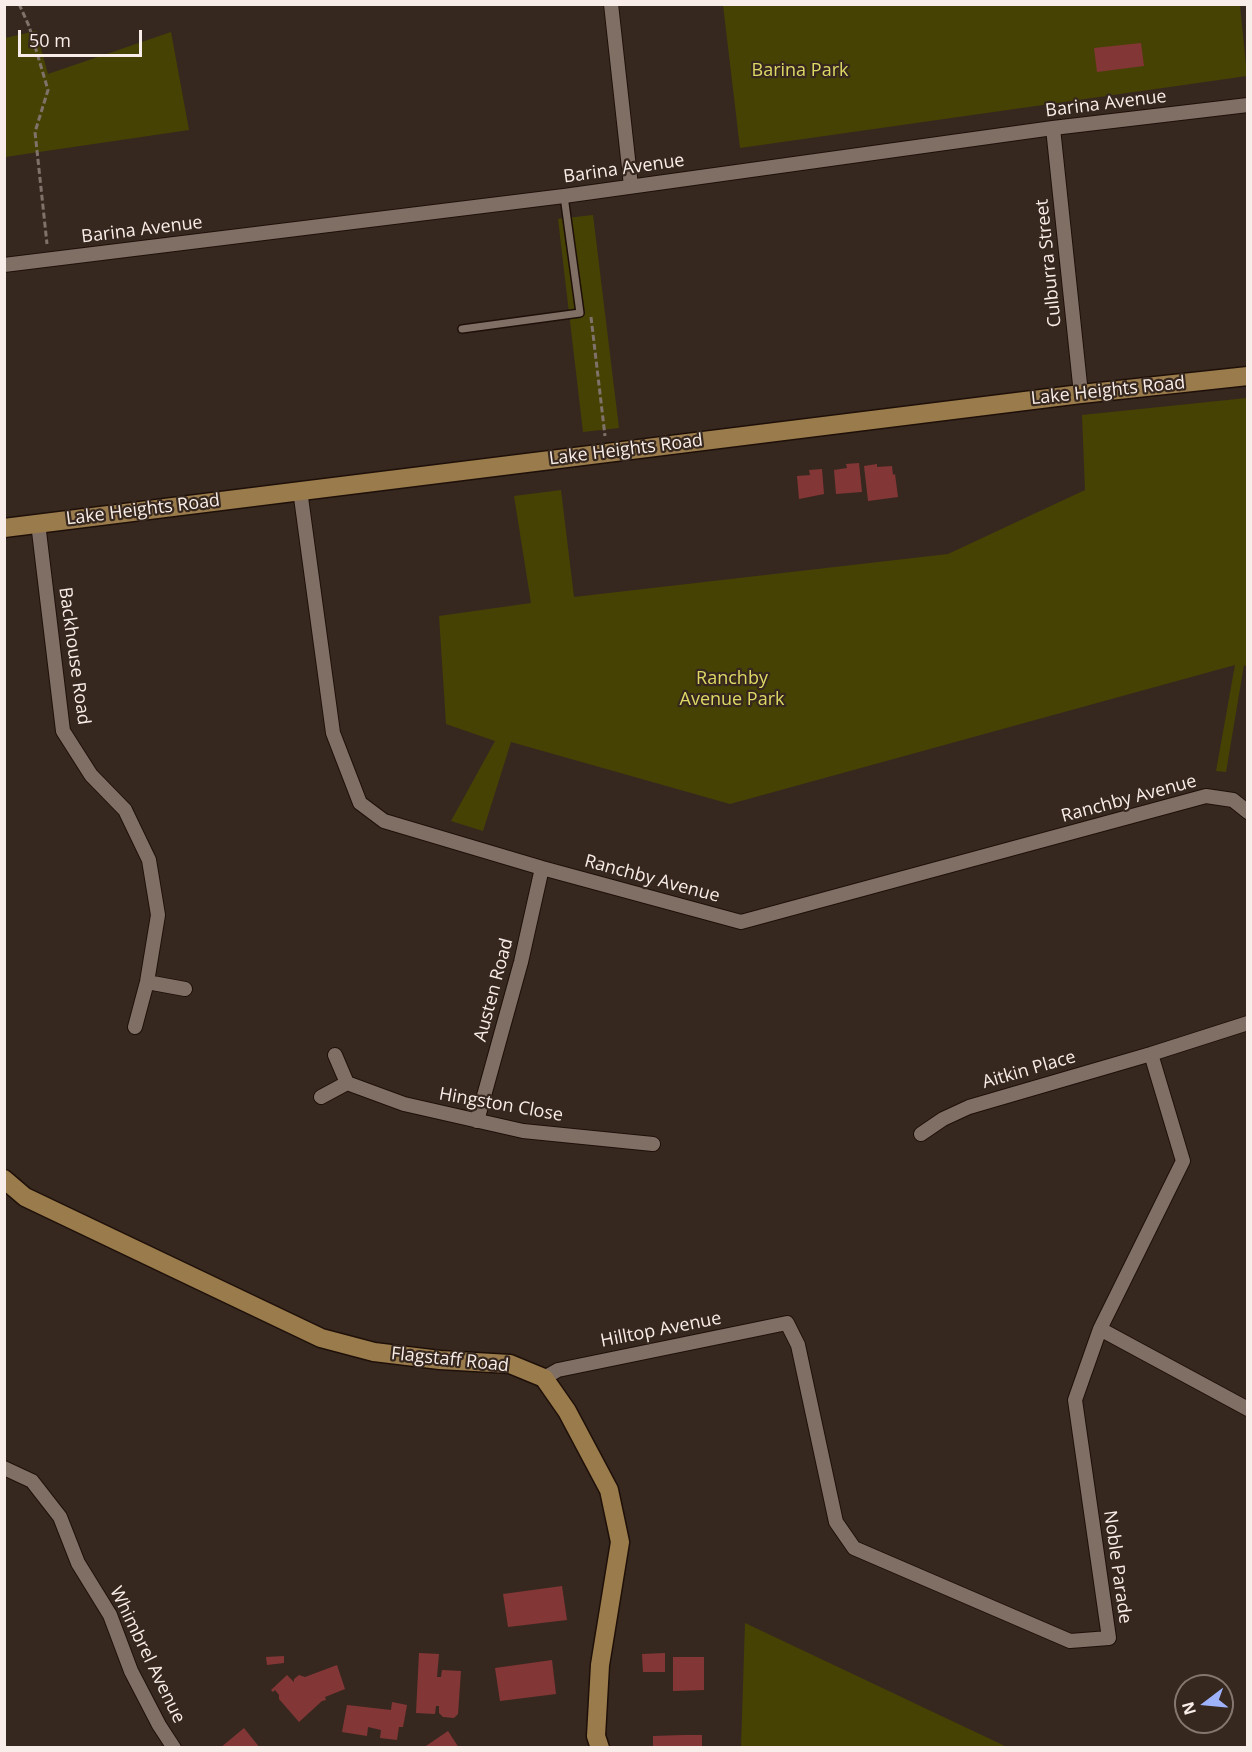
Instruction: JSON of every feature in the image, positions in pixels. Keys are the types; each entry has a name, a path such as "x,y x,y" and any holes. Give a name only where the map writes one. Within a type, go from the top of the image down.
{"main road":[{"name":"Lake Heights Road","path":"4,528 1081,394 1248,376"},
{"name":"Flagstaff Road","path":"4,1179 25,1197 321,1338 374,1352 510,1365 544,1378"},
{"path":"544,1378 567,1411 609,1490 620,1542 600,1665 596,1736 600,1748"}],"street":[{"path":"611,4 631,186"},
{"name":"Barina Avenue","path":"4,265 564,196 1053,128 1248,105"},
{"name":"Culburra Street","path":"1053,128 1081,394"},
{"name":"Ranchby Avenue","path":"300,490 333,733 360,803 384,821 542,868 741,922 1206,796 1233,800 1248,812"},
{"name":"Backhouse Road","path":"38,523 63,731 91,775 125,810 149,860 159,915 147,982 135,1027"},
{"name":"Austen Road","path":"477,1121 521,962 542,868"},
{"path":"147,982 185,989"},
{"name":"Aitkin Place","path":"921,1134 943,1119 969,1107 1248,1023"},
{"path":"321,1097 347,1083 335,1054"},
{"name":"Noble Parade","path":"787,1323 798,1345 836,1522 854,1548 1070,1641 1109,1638 1075,1400 1100,1329 1183,1161 1151,1054"},
{"name":"Hingston Close","path":"347,1083 404,1104 522,1131 654,1144"},
{"name":"Hilltop Avenue","path":"544,1378 558,1370 787,1323"},
{"path":"1100,1329 1248,1409"},
{"name":"Whimbrel Avenue","path":"4,1468 32,1481 60,1517 78,1563 110,1615 130,1671 174,1748"}],"lane":[{"path":"462,329 580,313 564,196"}],"path":[{"path":"19,4 29,26 48,90 35,132 49,260"},
{"path":"591,310 608,453"}],"green space":[{"name":"Barina Park","path":"723,5 1240,5 1247,76 740,148"},
{"path":"36,31 48,74 171,32 189,130 5,157 5,38"},
{"path":"593,215 619,428 583,432 558,219"},
{"name":"Ranchby Avenue Park","path":"1247,398 1247,667 1244,665 1226,772 1216,771 1235,665 730,804 511,742 483,831 451,821 495,741 446,724 439,616 531,603 514,496 561,490 574,597 948,554 1085,490 1082,415"},
{"path":"745,1623 1007,1747 741,1747"}],"building":[{"path":"1141,43 1144,66 1097,72 1094,48"},
{"path":"859,463 862,492 836,494 834,470 847,468 846,464"},
{"path":"877,464 877,467 892,466 898,497 868,501 864,466"},
{"path":"822,469 824,494 799,499 797,476 810,475 809,470"},
{"path":"562,1586 567,1620 508,1627 503,1594"},
{"path":"419,1653 439,1654 437,1677 441,1677 442,1670 461,1671 458,1714 454,1718 443,1717 439,1713 439,1706 436,1706 435,1714 416,1713"},
{"path":"665,1653 665,1672 643,1672 642,1654"},
{"path":"284,1656 284,1663 267,1665 266,1657"},
{"path":"673,1657 704,1657 704,1690 673,1691"},
{"path":"552,1660 556,1694 500,1701 495,1668"},
{"path":"337,1665 345,1689 325,1697 326,1700 299,1722 279,1699 275,1690 273,1692 271,1690 287,1675 294,1682 299,1675 305,1677"},
{"path":"392,1702 407,1705 403,1727 399,1727 397,1740 380,1738 381,1730 368,1727 367,1736 342,1732 347,1705 391,1710"},
{"path":"244,1728 260,1748 220,1748"},
{"path":"448,1731 459,1748 423,1748"},
{"path":"702,1735 702,1748 653,1748 653,1736"}]}
